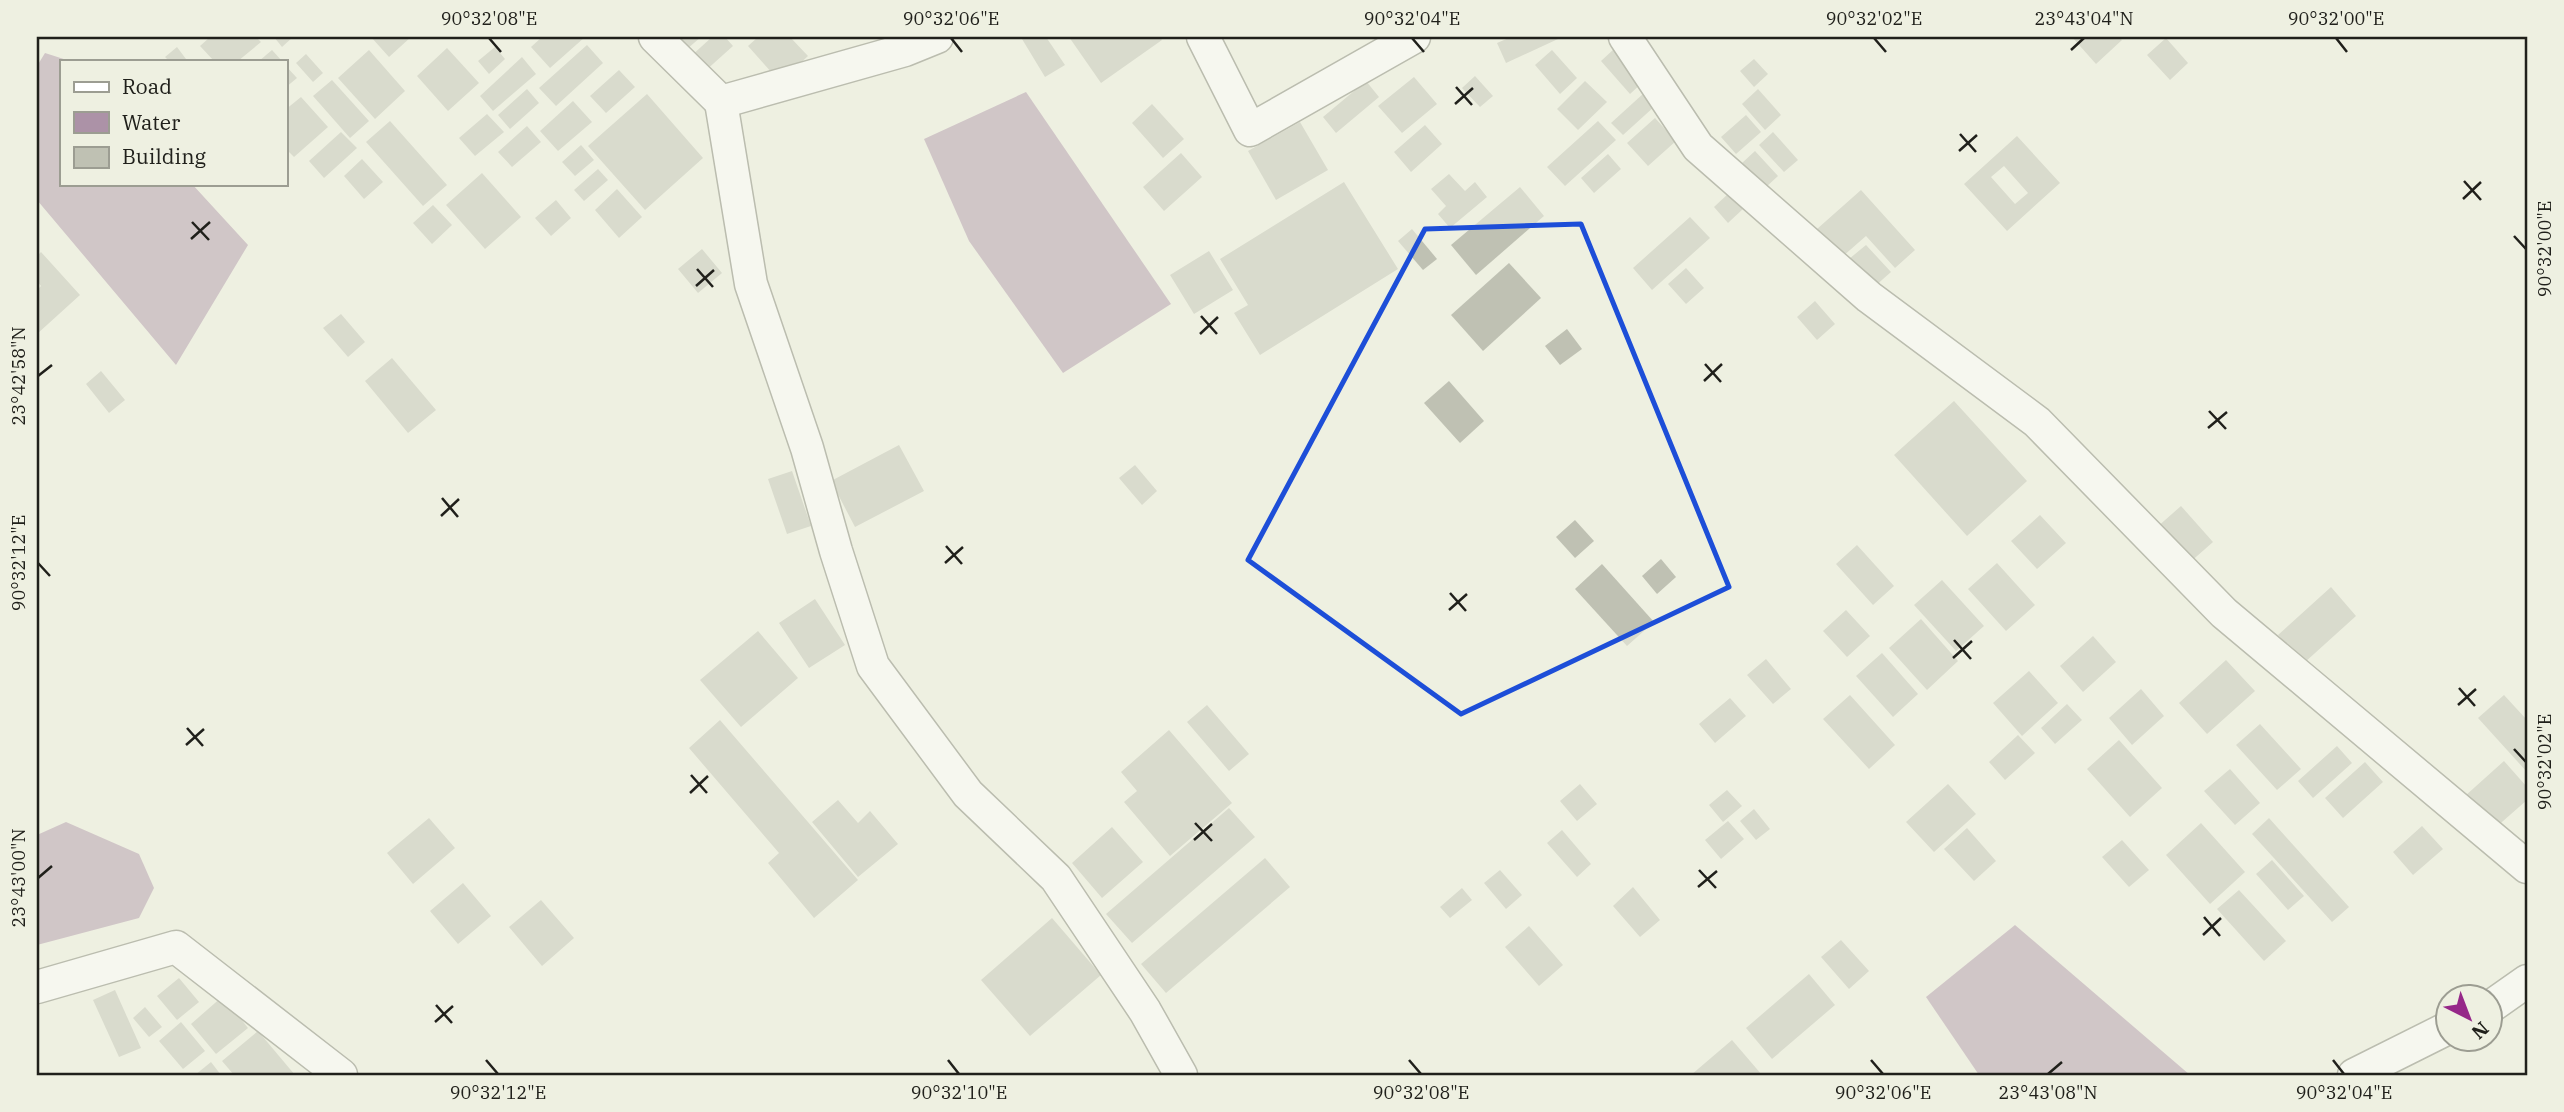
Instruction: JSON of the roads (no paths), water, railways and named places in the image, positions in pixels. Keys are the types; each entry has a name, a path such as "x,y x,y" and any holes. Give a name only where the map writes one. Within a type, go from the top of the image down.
{"street":[{"path":"655,37 721,102 751,284 807,448 873,666 968,794 1056,878 1145,1011 1181,1075"},
{"path":"721,102 905,50 937,37"},
{"path":"1203,37 1250,130 1414,37"},
{"path":"1625,37 1698,147 1869,297 2037,422 2224,613 2527,867"},
{"path":"37,987 176,947 341,1075"},
{"path":"2504,1000 2527,981"},
{"path":"2354,1075 2434,1035"}],"water":[{"path":"45,53 67,60 60,60 60,186 194,186 248,245 176,365 37,200 37,66"},
{"path":"1026,92 1171,304 1063,373 969,241 924,139"},
{"path":"66,822 139,854 154,888 139,918 37,945 37,835"},
{"path":"2015,925 2190,1075 1979,1075 1926,997"}]}
